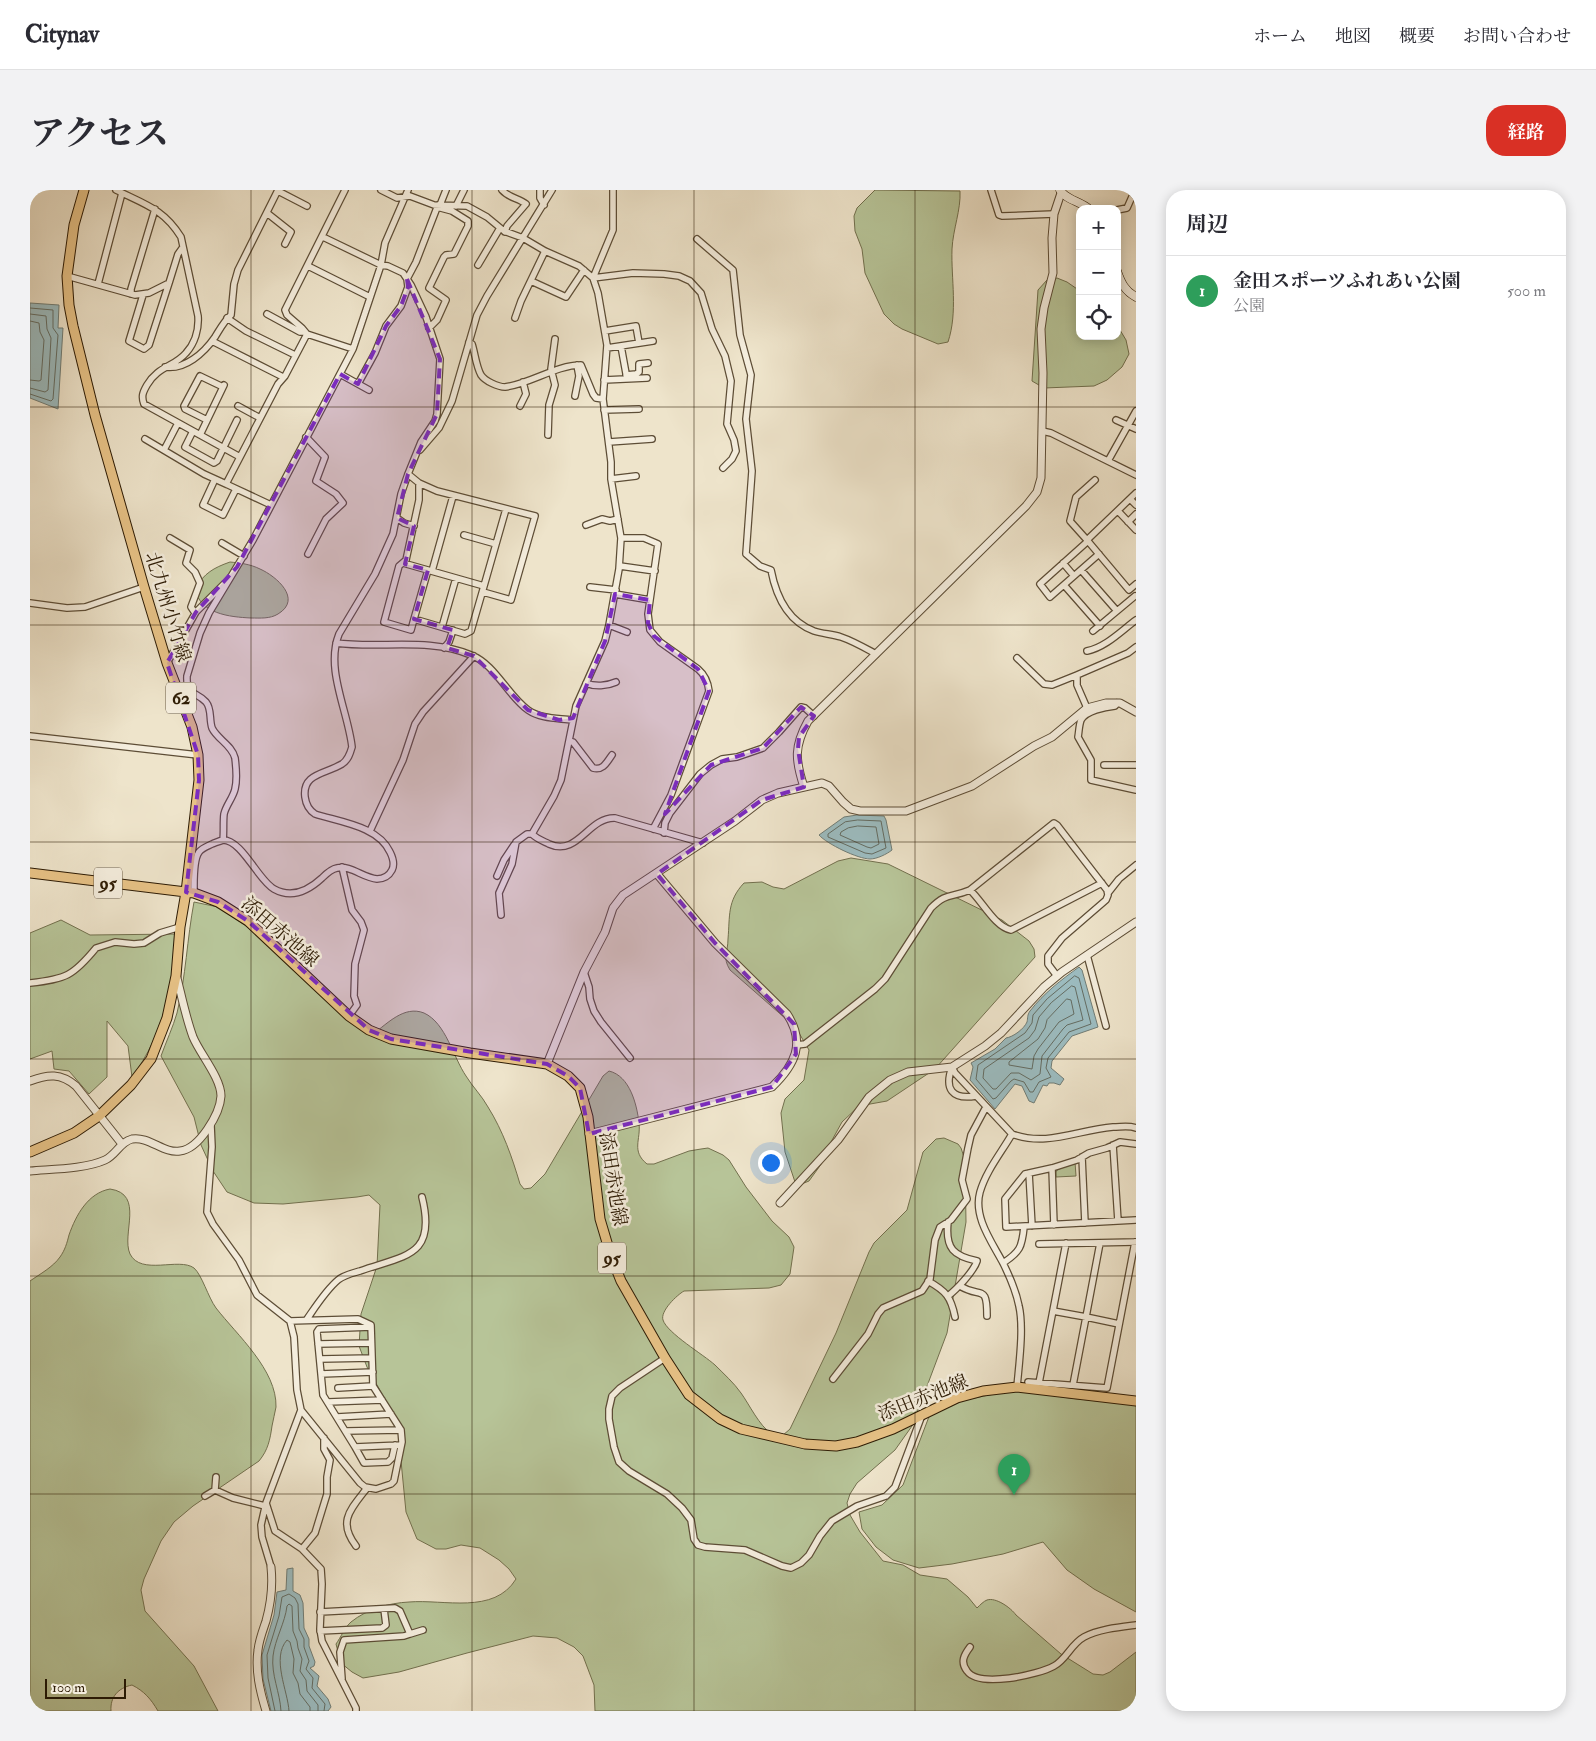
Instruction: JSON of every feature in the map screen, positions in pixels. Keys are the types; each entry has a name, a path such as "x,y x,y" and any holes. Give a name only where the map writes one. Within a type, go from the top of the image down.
{"main road":[{"name":"北九州小竹線","path":"30,1152 74,1133 99,1116 131,1085 151,1059 167,1018 176,976 180,927 190,893 199,780 198,755 192,727 167,663 144,587 95,415 69,305 68,276 74,225 84,190"},
{"path":"1061,191 1064,196 1084,205"},
{"path":"1121,282 1128,292 1136,297"},
{"name":"添田赤池線","path":"30,874 190,893 218,902 248,921 349,1016 369,1030 391,1039 470,1054 547,1064 568,1076 580,1088 588,1117 600,1219 621,1281 665,1358 689,1395 720,1419 741,1429 805,1444 836,1446 857,1442 893,1429 957,1398 982,1391 1018,1387 1061,1388 1136,1401"}],"street":[{"path":"306,333 287,315 286,310 345,190"},
{"path":"381,190 391,192 397,198 410,196 452,210 468,221 468,226 454,254 444,257 429,288 446,300 437,320 429,328"},
{"path":"223,840 226,807 236,788 235,757 232,750 212,728 210,710 205,702 194,695 187,683 187,676 200,633 209,613 244,556 353,349 381,265 385,243 408,190"},
{"path":"358,384 375,353 386,326 401,306 408,288 407,279 446,190"},
{"path":"456,206 464,190"},
{"path":"478,265 503,230 526,204 517,198 511,197 502,190"},
{"path":"540,190 540,198 544,205"},
{"path":"417,454 439,428 452,401 480,309 552,190"},
{"path":"592,278 613,230 613,190"},
{"path":"992,190 996,210 999,215 1054,214"},
{"path":"1121,209 1127,208 1135,190"},
{"path":"165,367 180,366 191,360 212,341 231,315 234,284 238,270 278,191 307,206"},
{"path":"804,787 798,759 798,749 799,737 808,721 1026,506 1037,492 1041,478 1043,373 1041,330 1044,308 1053,273 1052,238 1054,214 1061,191"},
{"path":"98,284 119,192 164,215 181,237 198,316 198,324 195,338 186,354 155,374 143,392 143,400 148,406 240,457"},
{"path":"439,206 467,206 487,217 503,230 579,266 592,278 598,293 605,331 607,348 603,399 612,462 611,479 621,538 620,566 610,625 605,641 576,706 561,780 551,802 532,834"},
{"path":"131,294 154,209"},
{"path":"267,213 291,232 285,244"},
{"path":"223,840 238,848 265,882 274,889 289,894 302,893 313,887 335,868 342,867 378,879 387,876 392,870 394,861 389,849 370,831 315,814 305,802 304,790 305,784 311,778 344,763 349,757 352,747 334,665 336,643 375,574 393,534 398,518 401,494 408,474 421,442 435,421 440,359 426,317 403,273 381,265 323,237"},
{"path":"697,240 733,270 740,335 751,376 746,419 752,471 746,554 760,566 771,570 780,602 791,616 802,625 814,631 841,637 876,654"},
{"path":"143,294 129,341 144,348 149,344 178,254 183,247"},
{"path":"515,318 545,251"},
{"path":"308,266 370,297"},
{"path":"531,281 566,297 584,270"},
{"path":"592,278 633,273 679,276 690,281 701,293 731,381 727,424 734,440 736,451 732,459 722,468"},
{"path":"68,276 131,294 143,294 158,290 169,283"},
{"path":"267,314 300,332 353,349"},
{"path":"227,318 246,331 296,355"},
{"path":"605,331 636,326 639,343"},
{"path":"226,484 306,333"},
{"path":"548,435 549,405 554,385 552,373 555,339"},
{"path":"212,341 283,378"},
{"path":"607,348 653,341"},
{"path":"469,342 472,344 481,374 487,380 503,387 573,365 581,365 596,398 603,399"},
{"path":"621,346 627,377"},
{"path":"627,377 639,372 638,364 648,363"},
{"path":"575,396 579,376 577,365"},
{"path":"340,374 369,390"},
{"path":"200,435 224,386 200,376 184,406 185,409 207,420"},
{"path":"604,380 627,377 647,378"},
{"path":"520,406 526,394 523,382"},
{"path":"238,406 260,418"},
{"path":"604,410 639,408"},
{"path":"1108,461 1136,411"},
{"path":"193,431 185,447 214,463 217,462 237,420"},
{"path":"1116,420 1136,429"},
{"path":"164,450 178,423"},
{"path":"1042,431 1051,433 1136,475"},
{"path":"306,437 325,457 316,481 336,494 344,503 326,519 308,554"},
{"path":"144,438 215,479 271,505"},
{"path":"609,442 652,439"},
{"path":"403,563 456,578 511,600 535,516 453,496 419,483 408,474"},
{"path":"611,479 636,476"},
{"path":"215,479 203,505 223,516 236,489"},
{"path":"1093,632 1135,597 1070,521 1076,497 1095,480"},
{"path":"419,483 419,500 406,560 399,566 384,622 411,630 453,496"},
{"path":"1099,554 1050,597 1040,584 1136,493"},
{"path":"1130,499 1136,505"},
{"path":"414,620 465,634 471,631 506,509"},
{"path":"1118,510 1136,530"},
{"path":"1128,522 1136,514"},
{"path":"398,518 404,523 414,526"},
{"path":"586,525 602,519 610,521 618,519"},
{"path":"464,535 496,544"},
{"path":"170,538 190,550 186,564 195,572 200,583 191,607 195,613"},
{"path":"621,538 644,538 658,544 648,623 654,636 666,647 704,674 708,682 709,691 671,795 653,829"},
{"path":"222,543 244,556"},
{"path":"1063,563 1074,576"},
{"path":"620,566 655,571"},
{"path":"1081,570 1117,611"},
{"path":"442,627 456,578"},
{"path":"167,663 195,613 228,581"},
{"path":"1129,590 1136,584"},
{"path":"1064,585 1100,626"},
{"path":"30,603 66,608 85,607 144,587"},
{"path":"590,587 650,600"},
{"path":"1087,651 1107,642 1136,620"},
{"path":"610,625 627,632"},
{"path":"444,648 449,642 453,630"},
{"path":"336,643 385,646 404,644 444,648 474,656 487,666 528,710 559,720 572,720"},
{"path":"1017,658 1044,684 1052,685 1128,653 1136,647"},
{"path":"370,831 393,784 415,724 474,656"},
{"path":"1077,675 1077,685 1087,708"},
{"path":"586,682 592,685 616,682"},
{"path":"547,1064 584,972 605,932 613,908 623,895 736,821 762,800 778,793 822,783 829,786 851,809 860,811 906,811 972,786 1034,746 1052,737 1087,708 1106,703 1117,703 1136,712"},
{"path":"1117,703 1115,706 1086,715 1081,720 1078,737 1091,760 1091,780 1136,790"},
{"path":"664,833 665,823 670,813 692,783 711,765 722,759 737,757 763,748 801,707 814,716"},
{"path":"30,736 198,755"},
{"path":"570,741 573,742 593,768 596,769 604,766 612,755"},
{"path":"1104,765 1136,765"},
{"path":"497,876 504,860 516,842 527,834 532,834 536,838 554,846 562,847 570,845 600,821 607,818 615,818 703,843"},
{"path":"797,1045 805,1044 875,990 885,979 931,908 939,900 946,896 970,890 1054,823 1057,824 1108,893"},
{"path":"190,893 198,853 204,848 223,840"},
{"path":"501,915 499,893 512,864 516,842"},
{"path":"1057,976 1048,964 1048,956 1066,934 1106,900 1108,893 1119,879 1136,865"},
{"path":"342,867 352,910 361,922 364,930 364,936 355,964 354,996 357,1004 349,1016"},
{"path":"589,1134 772,1087 790,1067 796,1054 797,1045 794,1024 787,1014 715,943 657,874"},
{"path":"970,890 978,897 1001,927 1011,930 1102,883"},
{"path":"780,1203 838,1140 869,1096 890,1080 908,1072 952,1067 986,1046 1057,976 1136,922"},
{"path":"30,983 66,977 73,973 100,946 115,942 144,943 160,933 180,927"},
{"path":"1087,955 1106,1026"},
{"path":"584,972 594,1012 630,1058"},
{"path":"30,1171 87,1165 104,1160 110,1157 122,1144 134,1139 140,1139 179,1152 195,1142 211,1125 219,1106 221,1095 219,1085 194,1038 176,976"},
{"path":"952,1067 986,1108 1012,1134 1024,1139 1042,1140 1103,1128 1131,1126 1136,1128"},
{"path":"952,1067 949,1084 950,1090 958,1096 976,1096"},
{"path":"30,1081 39,1077 55,1076 67,1078 76,1086 122,1144"},
{"path":"833,1379 868,1334 883,1308 922,1291 930,1279 935,1240 940,1227 948,1222 967,1199 962,1180 968,1148 971,1135 986,1108"},
{"path":"211,1125 212,1147 207,1212 213,1224 239,1260 258,1295 290,1321 294,1337 297,1390 301,1410 360,1483 367,1488 376,1489 391,1484 394,1481 400,1430 373,1386 371,1325 358,1319 290,1321"},
{"path":"1012,1134 987,1176 980,1193 979,1207 981,1221 1013,1285 1020,1308 1018,1387"},
{"path":"1136,1144 1120,1142 1052,1168 1025,1174 1005,1199 1006,1227 1136,1220"},
{"path":"1113,1145 1118,1221"},
{"path":"1082,1157 1085,1223"},
{"path":"1052,1168 1054,1225"},
{"path":"1029,1173 1032,1226"},
{"path":"308,1320 315,1307 338,1280 405,1257 413,1252 423,1239 426,1230 426,1214 422,1197"},
{"path":"948,1222 946,1234 951,1248 955,1253 970,1261 978,1261 960,1286 948,1296"},
{"path":"1003,1263 1014,1256 1020,1249 1024,1226"},
{"path":"1028,1382 1061,1388 1073,1386 1107,1388 1136,1242 1039,1244"},
{"path":"1039,1383 1066,1243"},
{"path":"1073,1386 1100,1243"},
{"path":"928,1281 945,1290 955,1316"},
{"path":"960,1286 985,1295 987,1300 987,1316"},
{"path":"1053,1311 1119,1324"},
{"path":"371,1327 321,1328 317,1332 323,1395 364,1462 388,1462 398,1445"},
{"path":"318,1344 371,1342"},
{"path":"320,1359 372,1358"},
{"path":"665,1358 620,1388 612,1396 609,1419 614,1447 620,1462 628,1471 667,1494 682,1508 691,1520 694,1540 698,1545 745,1550 791,1568 802,1563 832,1521 857,1506 886,1496 895,1486 922,1414"},
{"path":"321,1374 373,1372"},
{"path":"338,1388 373,1386"},
{"path":"328,1402 382,1400"},
{"path":"266,1711 258,1682 256,1664 273,1588 271,1567 262,1537 261,1525 266,1505 301,1410"},
{"path":"337,1417 391,1414"},
{"path":"346,1431 400,1430"},
{"path":"302,1549 315,1532 327,1494 330,1460 324,1449 324,1438"},
{"path":"355,1447 398,1445"},
{"path":"215,1490 216,1477"},
{"path":"356,1546 347,1531 348,1513 367,1488"},
{"path":"215,1490 233,1498 266,1505"},
{"path":"205,1496 215,1490"},
{"path":"266,1505 275,1531 302,1549 321,1569 320,1631 322,1641 356,1711"},
{"path":"320,1631 382,1628 386,1625 384,1608"},
{"path":"320,1612 395,1608 400,1611 410,1634"},
{"path":"970,1647 964,1656 963,1664 968,1673 978,1678 996,1680 1037,1672 1056,1666 1074,1644 1084,1637 1099,1632 1136,1626"},
{"path":"342,1682 343,1674 340,1666 340,1652 344,1640 404,1636 423,1630"}],"highlighted area":[{"path":"407,279 440,359 437,414 408,474 397,518 414,526 405,564 428,570 414,619 453,630 447,648 474,656 528,710 559,720 573,718 605,641 615,594 650,600 648,623 654,636 698,669 709,691 665,814 711,765 763,748 801,707 814,716 799,737 798,749 804,787 762,800 657,874 715,943 794,1024 796,1054 772,1087 589,1134 580,1088 568,1076 547,1064 391,1039 369,1030 248,921 218,902 186,892 199,780 198,755 167,663 196,612 237,567 340,374 358,384 386,326 401,306 408,287"}],"green space":[{"path":"875,190 960,191 952,249 953,319 948,342 938,344 902,329 884,314 865,273 862,249 855,231 854,216 857,208"},
{"path":"1057,278 1076,288 1076,340 1121,340 1121,332 1126,340 1129,354 1122,367 1107,380 1094,386 1044,388 1032,381 1038,290 1047,280"},
{"path":"230,562 252,566 266,572 279,582 288,595 288,602 285,608 272,617 251,618 225,615 202,604 195,588 202,578 210,572"},
{"path":"851,858 888,864 1002,920 1029,941 1034,949 1035,957 935,1069 887,1101 859,1106 842,1122 822,1163 809,1181 799,1185 795,1182 785,1152 781,1113 785,1099 804,1080 809,1050 799,1033 786,1019 730,970 726,958 730,909 735,896 744,883 762,882 784,889 838,861"},
{"path":"194,902 218,907 246,926 357,1027 373,1034 403,1013 417,1011 432,1018 444,1032 461,1068 486,1103 498,1125 507,1144 520,1184 524,1189 531,1188 545,1174 603,1076 609,1071 622,1079 631,1092 639,1123 638,1150 642,1159 647,1164 654,1164 689,1151 708,1148 729,1160 746,1187 772,1221 789,1237 794,1247 790,1274 781,1285 769,1288 684,1291 666,1308 663,1320 671,1331 715,1365 729,1379 741,1393 763,1426 774,1434 782,1436 790,1429 836,1333 874,1243 907,1210 923,1152 936,1139 944,1138 958,1144 965,1160 966,1222 947,1333 912,1426 895,1450 857,1483 847,1503 850,1515 860,1532 883,1561 903,1565 920,1575 947,1579 968,1597 977,1608 983,1602 991,1599 1003,1604 1061,1654 1093,1674 1103,1675 1110,1672 1136,1652 1136,1711 595,1711 594,1685 583,1656 574,1647 557,1638 533,1636 399,1672 363,1678 341,1663 336,1644 345,1629 357,1617 386,1605 401,1603 467,1603 482,1601 495,1597 507,1590 516,1579 499,1560 480,1548 461,1545 446,1549 436,1549 417,1539 406,1512 398,1430 382,1394 367,1367 359,1346 361,1314 377,1266 380,1205 369,1195 283,1204 254,1203 227,1192 213,1171 201,1145 194,1117 161,1056 180,999"},
{"path":"61,920 90,935 177,934 165,1009 152,1043 143,1060 132,1077 128,1046 107,1021 107,1077 89,1094 69,1071 54,1069 52,1051 30,1059 30,933"},
{"path":"1075,1162 1076,1176 1056,1177 1057,1170"},
{"path":"110,1189 121,1192 127,1198 130,1216 128,1246 130,1254 135,1260 143,1264 179,1264 194,1268 216,1308 263,1367 275,1393 276,1407 267,1449 262,1457 259,1461 193,1506 174,1522 161,1541 141,1590 145,1611 194,1666 218,1711 158,1711 147,1696 132,1685 123,1688 116,1694 112,1701 111,1711 30,1711 30,1281 50,1267 60,1257 65,1249 75,1220 89,1200 102,1191"},
{"path":"1008,1391 1031,1392 1136,1405 1136,1612 1094,1589 1067,1570 1043,1542 1003,1554 919,1568 893,1560 876,1547 862,1529 859,1512 882,1505 903,1485 930,1414 960,1401"}],"water":[{"path":"30,303 59,305 58,328 63,328 58,409 30,398"},
{"path":"857,815 884,816 892,850 876,858 865,858 835,847 819,835 844,817"},
{"path":"1079,967 1082,970 1098,1027 1072,1036 1052,1061 1051,1068 1064,1079 1060,1085 1049,1083 1047,1086 1043,1085 1034,1103 1029,1101 1022,1086 1015,1084 995,1109 970,1080 973,1067 971,1063 995,1049 1006,1038 1021,1030 1026,1025 1029,1012 1041,998"},
{"path":"293,1568 293,1591 300,1595 303,1603 304,1628 315,1662 314,1666 310,1668 319,1676 317,1686 328,1699 331,1707 328,1711 271,1711 263,1679 262,1655 274,1615 277,1592 286,1590 287,1569"}],"place":[{"name":"金田スポーツふれあい公園","path":"1014,1495"}]}
